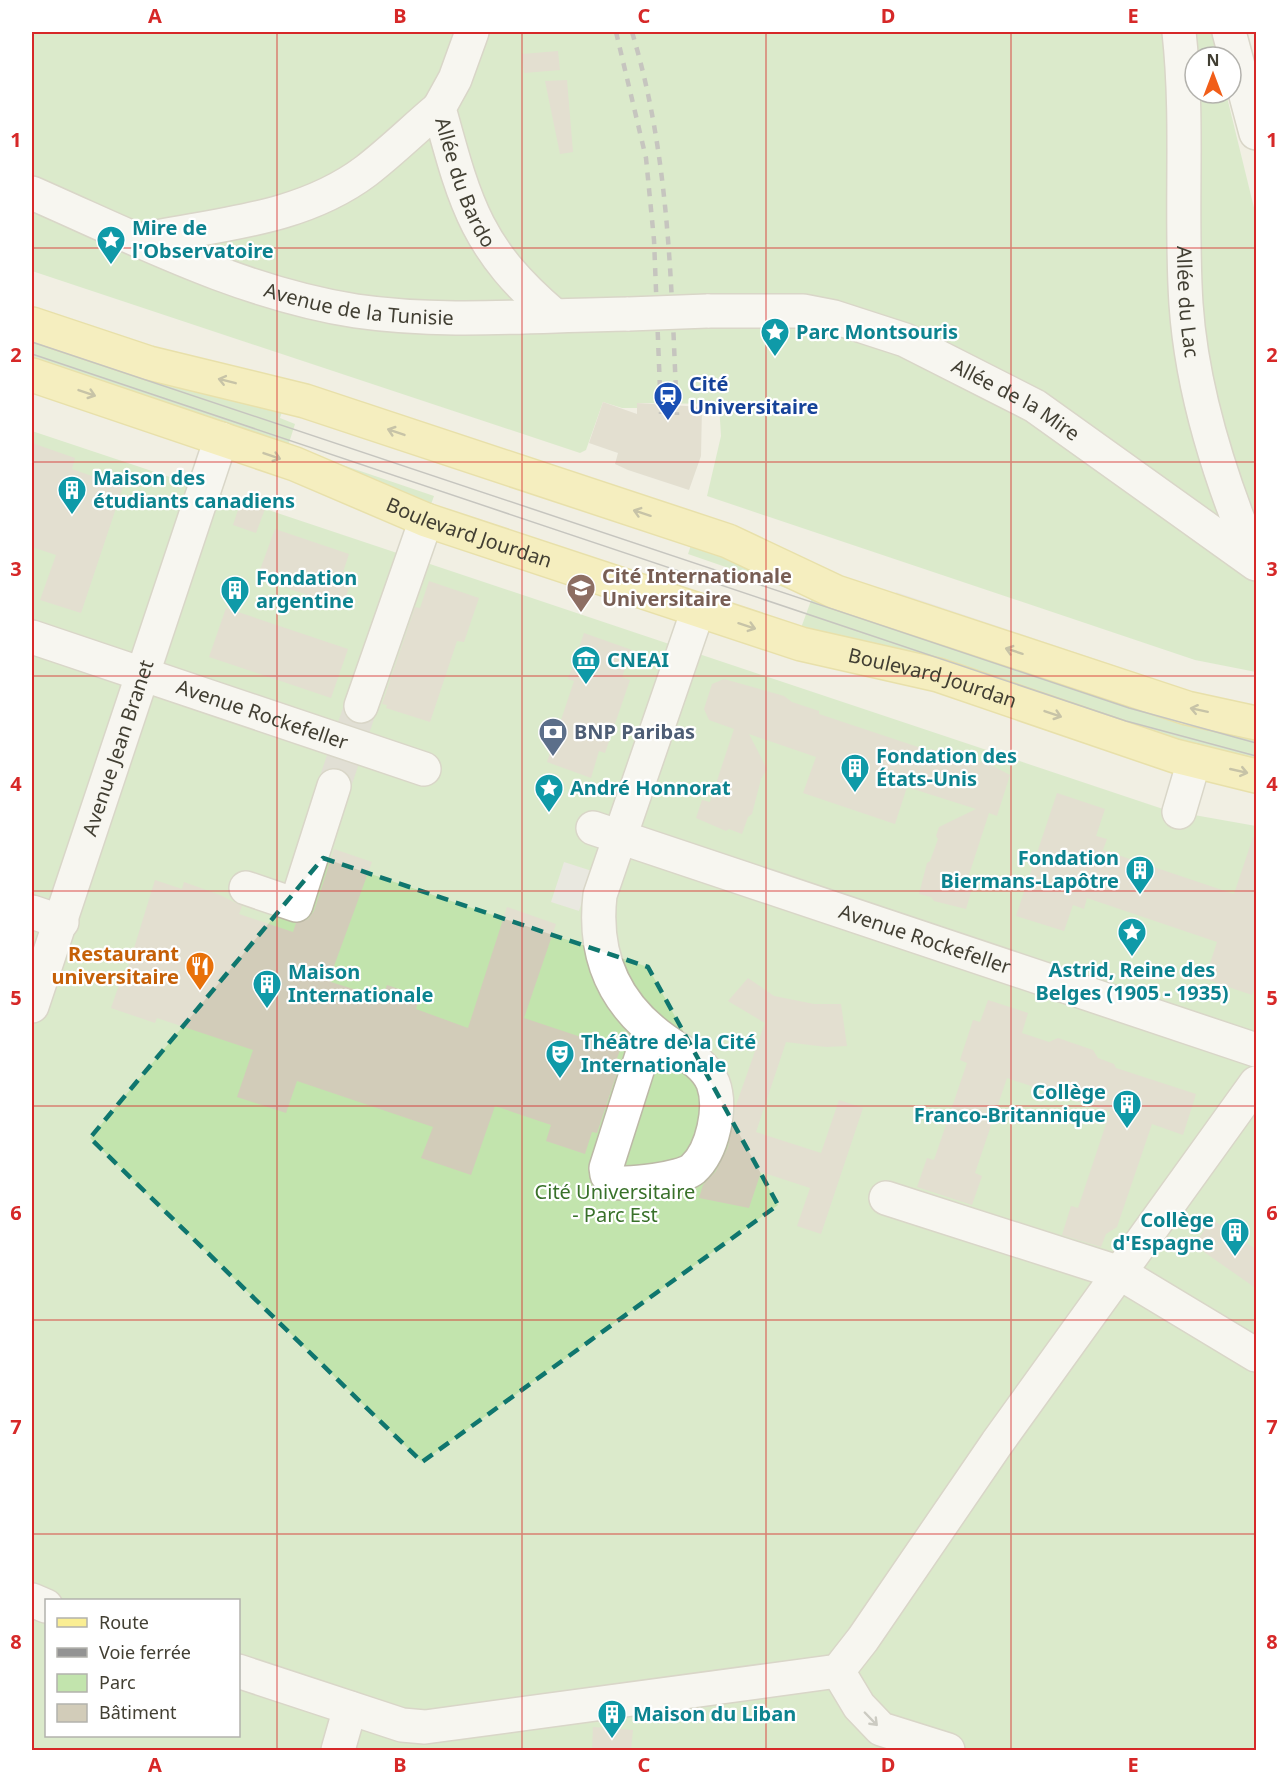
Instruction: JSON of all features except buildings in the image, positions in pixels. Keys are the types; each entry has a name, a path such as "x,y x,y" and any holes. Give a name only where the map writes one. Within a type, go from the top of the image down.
{"main road":[{"path":"32,324 149,363 305,401 728,541 836,592 1187,708 1257,723"},
{"name":"Boulevard Jourdan","path":"32,375 295,464 426,520 801,644 938,675 1194,761 1257,776"}],"street":[{"name":"Allée du Bardo","path":"472,32 455,79 439,108 461,187 478,229 504,266 554,315"},
{"name":"Allée du Lac","path":"1179,32 1184,106 1186,304 1192,353 1201,402 1221,470 1234,512 1256,563"},
{"path":"1229,32 1257,133"},
{"path":"140,240 253,220 312,200 366,171 439,108"},
{"name":"Avenue de la Tunisie","path":"32,193 140,240 175,258 288,296 333,306 392,315 437,318 707,311"},
{"name":"Allée de la Mire","path":"707,311 803,311 834,317 905,340 1035,406 1256,563"},
{"name":"Avenue Jean Branet","path":"32,1006 62,922 221,439"},
{"path":"362,706 426,520"},
{"path":"650,1030 606,1168 613,1182 636,1182 685,1173 699,1162 712,1136 717,1103 712,1082 701,1065 650,1030 611,984 598,934 593,893 607,832 698,609"},
{"name":"Avenue Rockefeller","path":"32,637 424,769"},
{"path":"1179,812 1194,761"},
{"path":"246,888 296,905 334,786"},
{"name":"Avenue Rockefeller","path":"607,832 1257,1050"},
{"path":"32,912 62,922"},
{"path":"240,1672 402,1725 425,1727 838,1671 1257,1083"},
{"path":"886,1198 1120,1273 1257,1355"},
{"path":"838,1671 872,1722 898,1742 948,1750"},
{"path":"338,1750 350,1708"}],"highlighted area":[{"path":"323,858 648,967 778,1205 422,1462 90,1138"}],"green space":[{"name":"Parc Montsouris","path":"32,32 1211,32 1215,45 1183,45 1183,105 1229,105 1256,216 1256,672 1195,660 707,496 721,436 719,404 638,403 637,408 622,408 603,402 586,450 580,453 32,271"},
{"path":"32,335 285,402 280,418 295,424 288,446 32,361"},
{"name":"Cité Universitaire - Parc Est","path":"32,431 1166,810 1256,826 1256,1750 32,1750"},
{"path":"313,455 434,496 428,513"},
{"path":"693,539 812,597 688,554"},
{"path":"812,598 1256,736 1256,764 798,636"}],"shaded area":[{"path":"896,592 1122,668 1120,676 893,600"},
{"path":"564,862 592,871 579,911 551,902"}],"tunnel":[{"path":"334,786 361,706"}],"tram line":[{"path":"32,342 1129,708 1256,743"},
{"path":"32,354 1126,721 1256,756"}],"railway":[{"path":"616,32 646,158 654,240 661,414"},
{"path":"632,32 645,79 661,174 670,270 677,415"}],"place":[{"name":"Mire de l'Observatoire","path":"111,266"},
{"name":"Parc Montsouris","path":"775,358"},
{"name":"Cité Universitaire","path":"668,422"},
{"name":"Maison des étudiants canadiens","path":"72,516"},
{"name":"Cité Internationale Universitaire","path":"581,614"},
{"name":"Fondation argentine","path":"235,616"},
{"name":"CNEAI","path":"586,686"},
{"name":"BNP Paribas","path":"553,758"},
{"name":"Fondation des États-Unis","path":"855,794"},
{"name":"André Honnorat","path":"549,814"},
{"name":"Fondation Biermans-Lapôtre","path":"1140,896"},
{"name":"Astrid, Reine des Belges (1905 - 1935)","path":"1132,958"},
{"name":"Restaurant universitaire","path":"200,992"},
{"name":"Maison Internationale","path":"267,1010"},
{"name":"Théâtre de la Cité Internationale","path":"560,1080"},
{"name":"Collège Franco-Britannique","path":"1127,1130"},
{"name":"Collège d'Espagne","path":"1235,1258"},
{"name":"Maison du Liban","path":"612,1740"}]}
